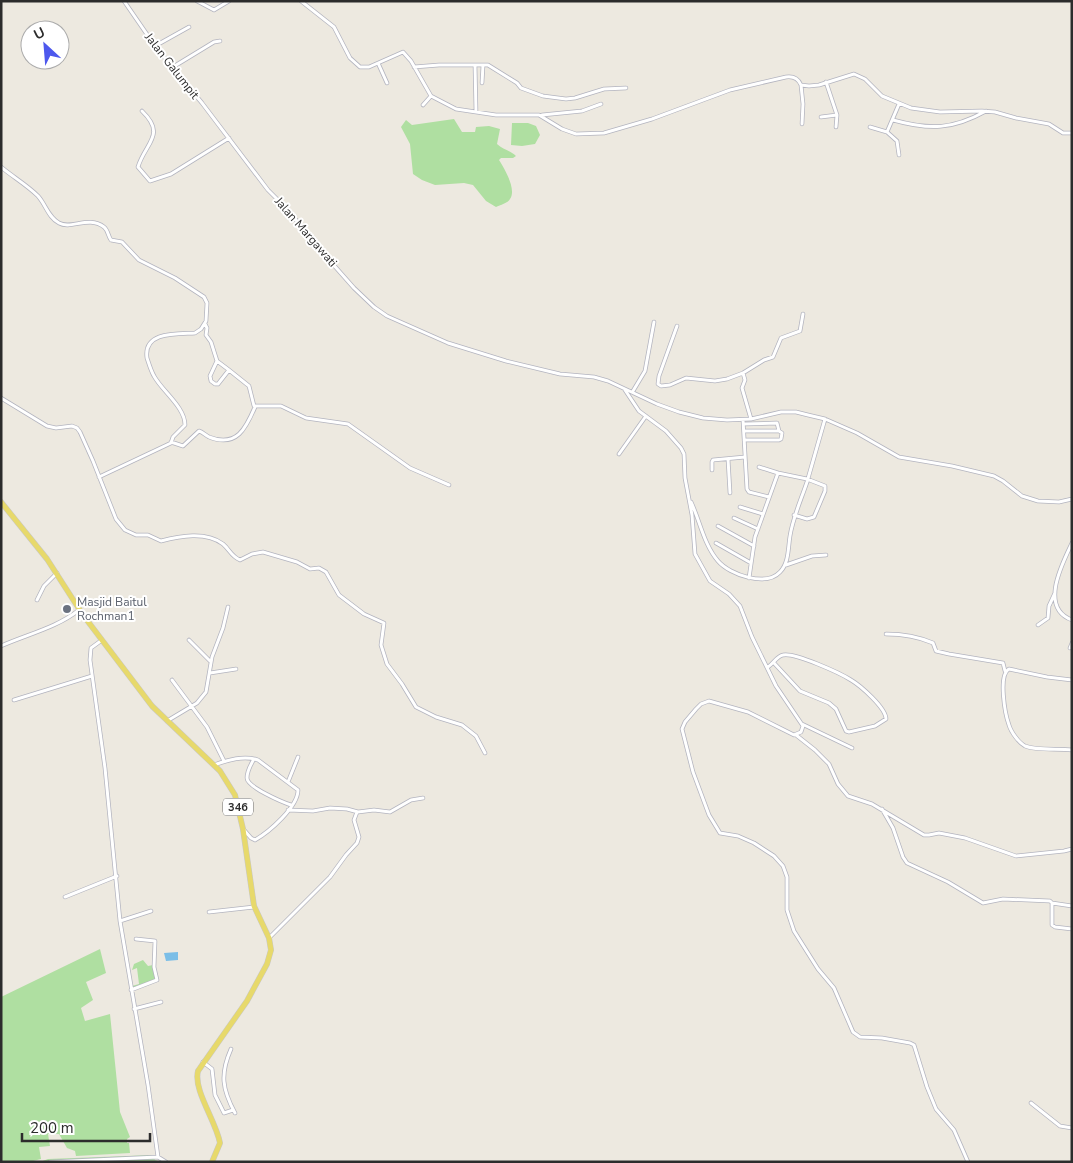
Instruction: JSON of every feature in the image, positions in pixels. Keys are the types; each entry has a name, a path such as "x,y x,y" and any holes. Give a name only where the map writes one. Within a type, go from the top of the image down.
{"main road":[{"name":"346","path":"1,502 47,558 80,610 144,696 167,721 223,774 236,801 243,829 254,906 269,938"},
{"path":"212,1162 220,1144 216,1126 197,1083 198,1071 229,1028 257,982 271,953 269,938"}],"street":[{"name":"Jalan Galumpit","path":"124,1 155,46 222,129"},
{"path":"197,1 214,10 228,1"},
{"path":"301,1 334,27 352,61 360,67 366,68 403,52 408,57 431,96 456,109 496,115 542,116 582,111 602,104"},
{"path":"155,46 189,28"},
{"path":"173,67 214,42 220,41"},
{"path":"378,63 387,82"},
{"path":"475,65 476,112"},
{"path":"414,67 484,65 493,67 517,83 521,88 549,97 571,99 604,89 626,88"},
{"path":"482,83 484,65"},
{"path":"800,85 809,86 850,74 858,75 870,83 882,96 910,108 940,112 986,111 1049,124 1063,133 1072,133"},
{"path":"542,116 571,133 595,134 652,118 730,90 790,77 797,79 800,85 803,104 802,124"},
{"path":"826,82 838,115 836,127"},
{"path":"423,105 431,96"},
{"path":"887,132 899,104"},
{"path":"142,111 149,118 154,130 151,144 138,165 142,173 150,181 171,174 229,138"},
{"path":"893,120 917,127 938,126 970,119 986,111"},
{"path":"821,117 838,115"},
{"path":"870,127 887,132 897,141 899,155"},
{"name":"Jalan Margawati","path":"222,129 268,190 287,209 328,259 360,294 387,316 448,343 500,360 560,374 598,378 633,391 657,404 679,412 703,418 744,422"},
{"path":"1,167 39,197 49,215 58,223 66,226 86,222 106,228 110,238 122,242 139,260 170,275 203,296 207,304 205,324 200,330 195,333 170,334 158,337 150,343 147,350 148,363 154,376 169,395 185,421 185,425 173,441 151,454 100,477"},
{"path":"677,326 659,376 660,385 670,385 686,378 720,381 743,372 773,357 782,338 800,331 803,314"},
{"path":"633,391 645,371 654,322"},
{"path":"173,441 183,446 199,431 220,440 234,438 238,436 247,424 254,406 249,386 217,361 211,342 206,335 207,328 205,324"},
{"path":"217,361 210,376 212,382 218,384 229,370"},
{"path":"743,372 745,380 742,389 751,419"},
{"path":"623,388 630,396 636,408 666,431 681,448 684,454 685,478 690,500 695,554 710,581 729,594 740,606 757,648 776,686 802,723 852,748"},
{"path":"1,398 47,426 56,428 72,426 77,428 100,477 116,519 124,530 136,535 148,535 161,541 178,536 214,538 226,546 233,557 240,560 252,554 262,552 297,562 310,569 319,568 326,572 340,595 364,614 384,623 381,645 387,664 416,707 436,717 462,725 476,736 485,753"},
{"path":"254,406 281,406 306,418 348,424 410,468 449,485"},
{"path":"744,422 781,412 796,412 825,419 872,440 898,457 952,466 994,476 1004,481 1022,496 1038,501 1059,502 1072,499"},
{"path":"619,454 646,416"},
{"path":"690,500 709,545 718,561 727,569 748,578 756,579 774,577 780,574 785,565 794,515 825,419"},
{"path":"744,422 778,423 779,431 782,433 782,439 779,440 744,440"},
{"path":"744,422 747,490 769,497"},
{"path":"744,431 779,431"},
{"path":"712,470 712,460 745,457"},
{"path":"728,459 730,493"},
{"path":"759,467 823,485 825,491 814,517 807,519 794,515"},
{"path":"748,578 758,530 778,473"},
{"path":"740,507 763,514"},
{"path":"734,518 758,530"},
{"path":"718,526 754,546"},
{"path":"716,543 751,563"},
{"path":"1072,543 1062,561 1055,593 1058,610 1061,615 1072,620"},
{"path":"785,565 812,556 826,555"},
{"path":"36,600 47,582 57,573"},
{"path":"1038,625 1048,618 1049,606 1055,593"},
{"path":"167,721 201,700 206,692 211,662 223,629 228,608"},
{"path":"1,646 32,633 49,629 80,610"},
{"path":"886,634 897,634 926,641 933,644 936,651 1003,663 1005,671 1002,685 1009,725 1018,740 1025,746 1032,748 1072,750"},
{"path":"102,640 92,646 90,650 92,676 105,768 120,921 148,1085 158,1157"},
{"path":"189,640 211,662"},
{"path":"1070,648 1072,643"},
{"path":"768,667 782,655 798,657 823,666 852,680 882,707 886,714 886,719 875,726 852,732 846,731 836,709 829,703 800,691 774,663"},
{"path":"210,673 236,669"},
{"path":"1005,671 1012,670 1072,680"},
{"path":"14,700 92,676"},
{"path":"172,680 207,727 224,761"},
{"path":"968,1162 954,1130 936,1108 914,1045 891,1040 860,1037 853,1032 834,988 818,969 794,931 787,910 787,877 781,862 744,838 720,833 712,824 693,772 682,727 701,704 709,701 748,712 796,735 815,750 829,764 838,784 848,796 882,809 924,834 937,833 965,838 992,846 1013,856 1060,852 1072,849"},
{"path":"796,735 802,730 802,723"},
{"path":"288,782 298,757"},
{"path":"214,765 237,758 254,759 288,782 299,792 276,825 256,839 252,839 243,829"},
{"path":"254,759 247,778 248,782 264,793 291,806"},
{"path":"288,810 313,811 330,808 347,809 357,812 374,810 390,812 411,800 423,798"},
{"path":"882,809 893,828 907,863 948,882 983,903 1003,899 1049,900 1052,904 1072,906"},
{"path":"269,938 330,877 357,843 358,837 354,822 357,812"},
{"path":"65,897 116,876"},
{"path":"1052,904 1052,922 1054,926 1072,929"},
{"path":"209,912 254,906"},
{"path":"120,921 151,912"},
{"path":"131,990 157,980 154,967 155,941 136,940"},
{"path":"134,1009 161,1002"},
{"path":"203,1062 212,1069 215,1095 224,1113 234,1111 228,1100 223,1078 223,1068 231,1049"},
{"path":"1031,1103 1060,1126 1072,1128"},
{"path":"50,1162 158,1157 166,1162"}],"green space":[{"path":"454,119 462,132 475,132 476,127 489,126 500,129 497,144 516,156 499,160 511,184 512,195 508,202 496,207 486,201 473,185 464,183 435,185 413,174 410,144 401,127 406,120 412,125"},
{"path":"512,123 528,123 536,126 540,135 535,144 511,145"},
{"path":"100,949 106,973 86,982 93,1000 81,1008 85,1021 110,1014 120,1112 130,1137 127,1139 127,1143 129,1143 130,1153 76,1156 75,1151 67,1148 59,1134 48,1134 50,1146 39,1147 41,1159 29,1162 1,1162 1,997"},
{"path":"143,960 148,966 153,965 156,979 132,989 132,986 139,984 137,968 132,970 134,964"},
{"path":"153,1155 155,1160 161,1162 40,1162 48,1159"}],"water":[{"path":"178,952 178,960 166,961 164,953"}],"place":[{"name":"Masjid Baitul Rochman1","path":"67,609"}]}
